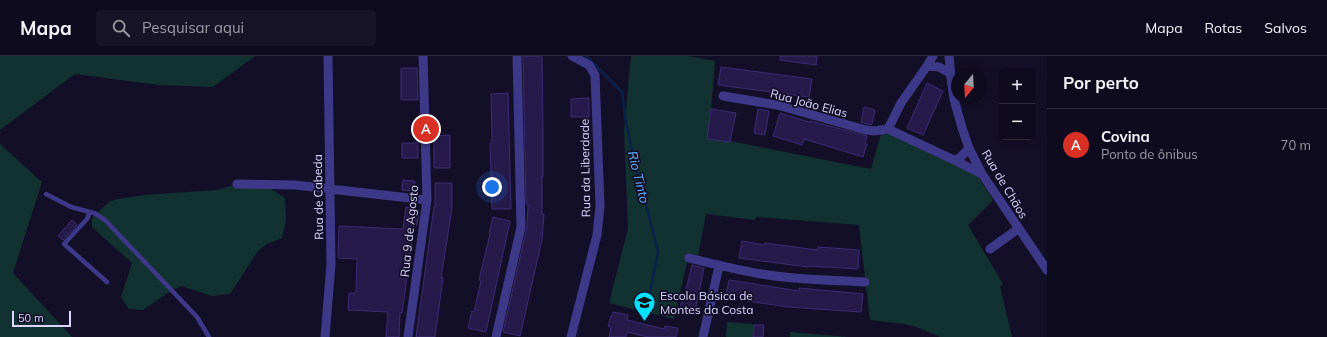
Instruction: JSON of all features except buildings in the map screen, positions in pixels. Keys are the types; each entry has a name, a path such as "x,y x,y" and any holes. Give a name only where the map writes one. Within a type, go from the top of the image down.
{"street":[{"name":"Rua de Cabeda","path":"325,337 331,264 328,56"},
{"name":"Rua 9 de Agosto","path":"408,337 427,200 423,56"},
{"path":"496,337 520,226 517,56"},
{"name":"Rua da Liberdade","path":"571,337 597,235 600,206 595,75 589,65 572,56"},
{"path":"933,56 901,104 888,129 982,174"},
{"name":"Rua de Chãos","path":"949,56 954,99 969,148 982,174 1047,270"},
{"path":"927,66 939,67 950,73"},
{"name":"Rua João Elias","path":"723,96 777,105 866,130 874,131 888,129"},
{"path":"954,160 960,158 969,148"},
{"path":"237,184 294,185 330,188 427,200"},
{"path":"990,249 1018,229"},
{"path":"689,258 719,266 762,274 794,278 865,282"},
{"path":"703,337 719,266"}],"lane":[{"path":"46,194 71,207 99,215 197,317 209,337"},
{"path":"90,212 87,219 64,244 107,282"}],"green space":[{"path":"0,56 255,56 213,87 159,85 75,74 0,130"},
{"path":"631,56 688,56 715,61 709,137 871,169 881,134 889,134 977,175 993,200 968,225 1003,284 1000,286 1012,337 940,337 905,324 870,320 859,225 756,217 755,220 706,214 698,256 689,254 674,319 609,303 628,228 624,130"},
{"path":"0,144 42,182 13,273 72,337 0,337"},
{"path":"237,184 265,185 285,198 286,220 282,238 267,244 258,251 230,294 212,296 181,286 172,290 143,310 129,309 121,297 132,263 92,227 92,218 109,202 117,199 145,195 217,190"},
{"path":"727,322 754,324 753,337 726,337"},
{"path":"790,332 849,337 790,337"}],"waterway":[{"name":"Rio Tinto","path":"586,56 622,92 626,123 632,151 658,251 651,288 644,311"}],"place":[{"name":"Covina","path":"426,129"},
{"name":"Escola Básica de Montes da Costa","path":"645,322"}]}
